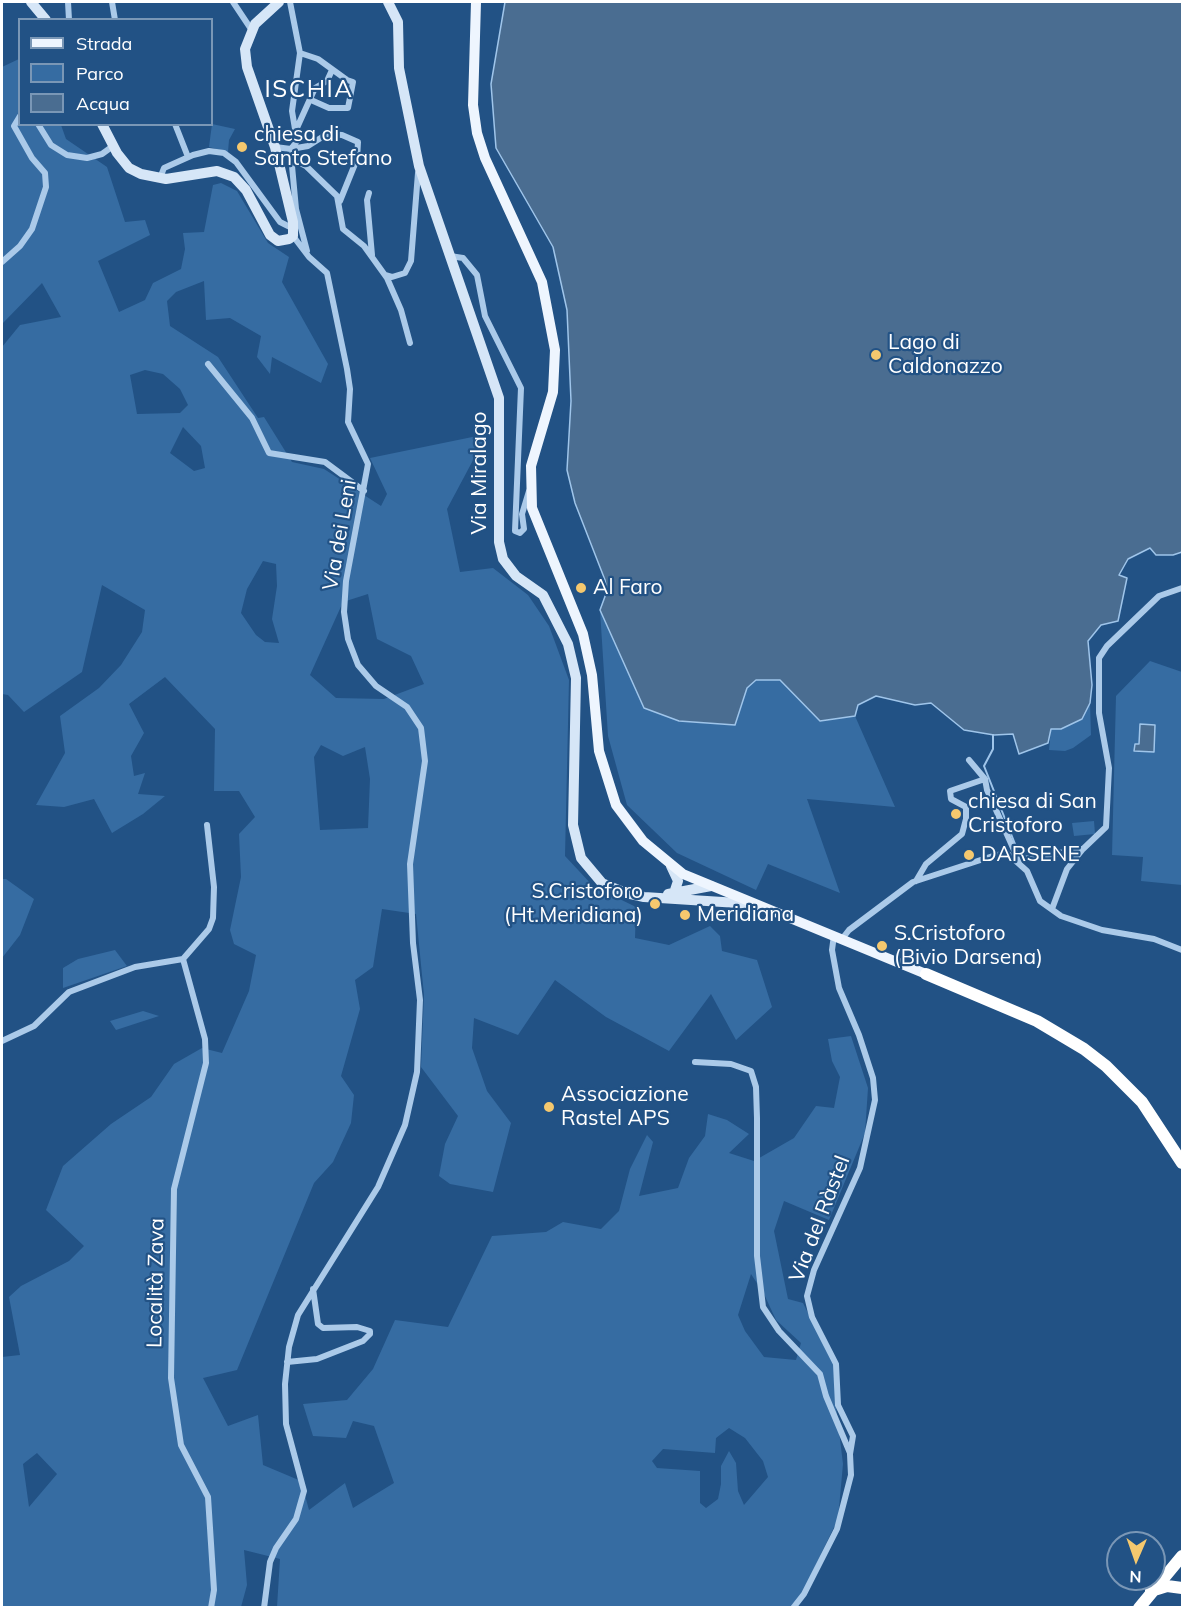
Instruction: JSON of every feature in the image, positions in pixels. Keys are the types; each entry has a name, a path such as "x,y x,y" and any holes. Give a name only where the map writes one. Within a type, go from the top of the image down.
{"highway":[{"path":"926,974 1037,1021 1084,1049 1106,1066 1142,1102 1182,1163"},
{"path":"1139,1608 1182,1556"},
{"path":"1150,1592 1167,1586 1182,1588"}],"main road":[{"path":"476,2 473,105 477,133 485,158 542,282 555,350 552,392 535,446 530,488 537,524 583,634 592,675 599,751 605,778 616,805 643,841 671,866 712,887 926,974"}],"street":[{"path":"31,2 44,18"},
{"path":"68,2 69,18"},
{"path":"112,2 115,18"},
{"path":"233,2 251,29"},
{"path":"103,126 115,150 135,171 160,178 206,171 227,174 246,190 274,239 284,241 293,232 275,147 247,67 245,49 251,29 279,2"},
{"path":"290,2 300,53 292,111 297,141 291,149 296,209 309,257"},
{"name":"Via Miralago","path":"388,2 398,22 399,68 419,165 499,398 499,542 503,559 516,576 543,595 568,644 576,678 573,825 581,858 602,883 644,897"},
{"path":"300,53 318,58 332,70 353,82 348,108 329,108 310,100"},
{"path":"296,130 315,88 327,81 332,70"},
{"path":"2,262 20,246 32,229 46,187 45,173 32,158 14,126 18,119"},
{"path":"39,126 51,145 67,155 87,158 115,150"},
{"path":"160,178 164,168 188,157 176,126"},
{"path":"275,147 291,149 308,146 320,137 334,134 357,141 359,146 347,188 340,201 343,229 360,241 385,275 401,310 410,343"},
{"path":"291,149 296,161 311,171 340,201"},
{"name":"Via dei Leni","path":"188,157 209,151 231,156 280,222 293,232 309,257 327,273 350,389 348,422 368,464 346,581 344,612 348,639 358,665 376,686 407,707 421,728 425,761 410,864 413,943 420,1000 417,1072 405,1125 378,1187 298,1315 287,1362 286,1424 304,1491 296,1519 276,1548 270,1562 264,1608"},
{"path":"385,275 405,273 411,261 419,165"},
{"path":"369,193 367,200 372,256"},
{"path":"450,256 463,258 477,275 485,316 521,388 515,531 520,532 524,529 522,514 530,488"},
{"path":"208,364 252,418 269,453 325,462 364,491"},
{"path":"1052,909 1067,869 1106,826 1109,768 1099,714 1099,658 1107,646 1159,596 1182,588"},
{"path":"969,760 985,779 1018,860 1027,871 1040,901 1071,921 1102,930 1154,939 1182,950"},
{"path":"916,881 926,864 962,834 966,807 951,799 950,791 985,779"},
{"path":"2,1041 34,1026 69,992 135,967 183,958 209,929 213,918 214,887 207,825"},
{"path":"838,937 916,881 951,872 996,855 1008,854 1018,860 1083,849"},
{"path":"671,866 678,881 674,893"},
{"path":"644,897 712,887 712,894 703,901"},
{"path":"644,897 756,904"},
{"name":"Via del Ràstel","path":"793,1608 804,1594 837,1529 851,1475 850,1454 853,1436 838,1405 836,1364 812,1317 807,1298 814,1270 860,1168 875,1100 873,1078 839,988 832,950 838,937"},
{"name":"Località Zava","path":"183,958 206,1039 206,1063 174,1189 171,1378 181,1445 208,1497 214,1590 211,1608"},
{"path":"696,1062 731,1064 751,1071 756,1087 757,1256 763,1307 779,1331 820,1374 826,1396 850,1454"},
{"path":"287,1362 315,1359 335,1353 363,1341 370,1334 370,1331 357,1327 322,1328 318,1324 313,1288"}],"green space":[{"path":"18,59 18,126 61,126 66,139 107,167 125,222 145,220 150,235 98,261 119,312 145,300 153,283 181,269 185,249 183,233 204,232 213,185 221,183 237,191 268,243 289,257 282,282 328,364 321,383 272,357 270,374 257,357 261,336 230,318 206,320 204,281 176,292 167,301 170,326 218,357 258,418 264,417 292,462 324,469 381,506 387,494 370,458 487,434 447,509 460,572 493,568 528,595 549,626 569,680 565,856 593,886 636,907 635,938 669,945 710,926 720,936 722,951 757,960 772,1007 736,1040 711,994 669,1051 606,1017 555,980 518,1035 474,1018 472,1048 487,1091 511,1123 493,1192 450,1184 439,1176 445,1144 458,1116 421,1067 424,995 416,914 382,909 373,967 355,980 360,1009 341,1076 354,1095 351,1123 333,1162 314,1183 237,1370 203,1378 228,1426 258,1415 263,1465 301,1481 309,1510 345,1483 353,1508 394,1483 374,1426 353,1421 346,1438 313,1436 303,1404 347,1400 373,1369 395,1320 448,1327 492,1236 546,1232 563,1222 601,1229 619,1211 630,1169 647,1135 653,1142 639,1196 678,1188 689,1158 705,1136 708,1114 727,1120 749,1134 729,1153 754,1161 794,1138 816,1106 834,1108 840,1077 832,1061 828,1039 851,1036 868,1088 865,1133 829,1220 784,1201 774,1231 788,1299 803,1303 836,1369 835,1398 843,1464 838,1519 798,1601 789,1607 277,1607 280,1559 244,1550 247,1585 241,1607 2,1607 2,1357 20,1355 9,1297 21,1286 69,1261 84,1246 46,1210 63,1166 111,1124 151,1097 174,1064 202,1048 222,1053 249,991 256,955 234,944 230,930 241,877 239,834 255,817 239,791 214,791 215,729 165,677 129,704 144,733 131,756 134,776 145,773 138,794 165,796 143,814 112,833 94,799 64,807 36,805 65,753 60,716 99,688 121,665 142,632 145,610 102,585 82,672 24,712 8,695 2,694 2,347 20,325 61,317 42,283 2,324 2,67","holes":["145,370 163,374 180,389 188,405 180,413 137,414 130,375","183,427 201,446 205,468 194,471 170,453","263,561 276,564 277,586 272,619 279,643 265,642 256,635 241,613 247,589","368,594 377,639 411,656 424,684 384,699 336,698 310,675 343,602","321,745 343,756 365,747 370,779 368,828 320,830 314,757","751,1274 764,1294 776,1320 801,1343 796,1360 764,1357 745,1331 738,1315","729,1428 745,1438 763,1461 768,1477 744,1505 738,1491 736,1463 729,1451 721,1466 718,1499 706,1508 700,1503 700,1471 657,1468 652,1461 663,1449 715,1453 716,1438","37,1453 57,1474 29,1507 23,1464"]},
{"path":"213,124 235,129 229,140 228,152 209,147"},
{"path":"600,610 645,708 679,721 735,725 747,688 756,680 780,680 820,721 855,716 895,807 807,799 840,893 768,864 756,890 677,853 627,805 608,736"},
{"path":"1150,661 1182,672 1182,885 1141,881 1143,857 1112,855 1116,696"},
{"path":"1090,703 1091,735 1065,751 1049,750 1051,729 1082,719"},
{"path":"1094,821 1095,834 1074,836 1072,823"},
{"path":"2,879 6,879 34,899 20,935 2,958"},
{"path":"115,950 127,966 63,988 63,968 78,959"},
{"path":"143,1011 159,1016 116,1030 110,1021"}],"water":[{"name":"Lago di Caldonazzo","path":"505,2 1182,2 1182,552 1173,555 1156,555 1150,548 1128,559 1119,575 1127,578 1118,621 1101,625 1088,641 1092,685 1090,703 1082,719 1061,729 1051,729 1048,743 1019,754 1013,734 994,735 964,730 931,703 915,705 876,696 858,705 855,716 820,721 780,680 756,680 747,688 735,725 679,721 644,708 600,610 607,591 605,580 575,503 567,470 571,401 567,310 553,247 496,148 491,84"},
{"path":"1140,724 1155,725 1154,752 1134,751 1135,744 1139,744"}],"waterway":[{"path":"993,735 993,749 984,766 1017,849"}],"place":[{"name":"chiesa di Santo Stefano","path":"242,147"},
{"name":"Lago di Caldonazzo","path":"876,355"},
{"name":"Al Faro","path":"581,588"},
{"name":"chiesa di San Cristoforo","path":"956,814"},
{"name":"DARSENE","path":"969,855"},
{"name":"S.Cristoforo (Ht.Meridiana)","path":"655,904"},
{"name":"Meridiana","path":"685,915"},
{"name":"S.Cristoforo (Bivio Darsena)","path":"882,946"},
{"name":"Associazione Rastel APS","path":"549,1107"}],"district":[{"name":"ISCHIA","path":"309,90"}]}
